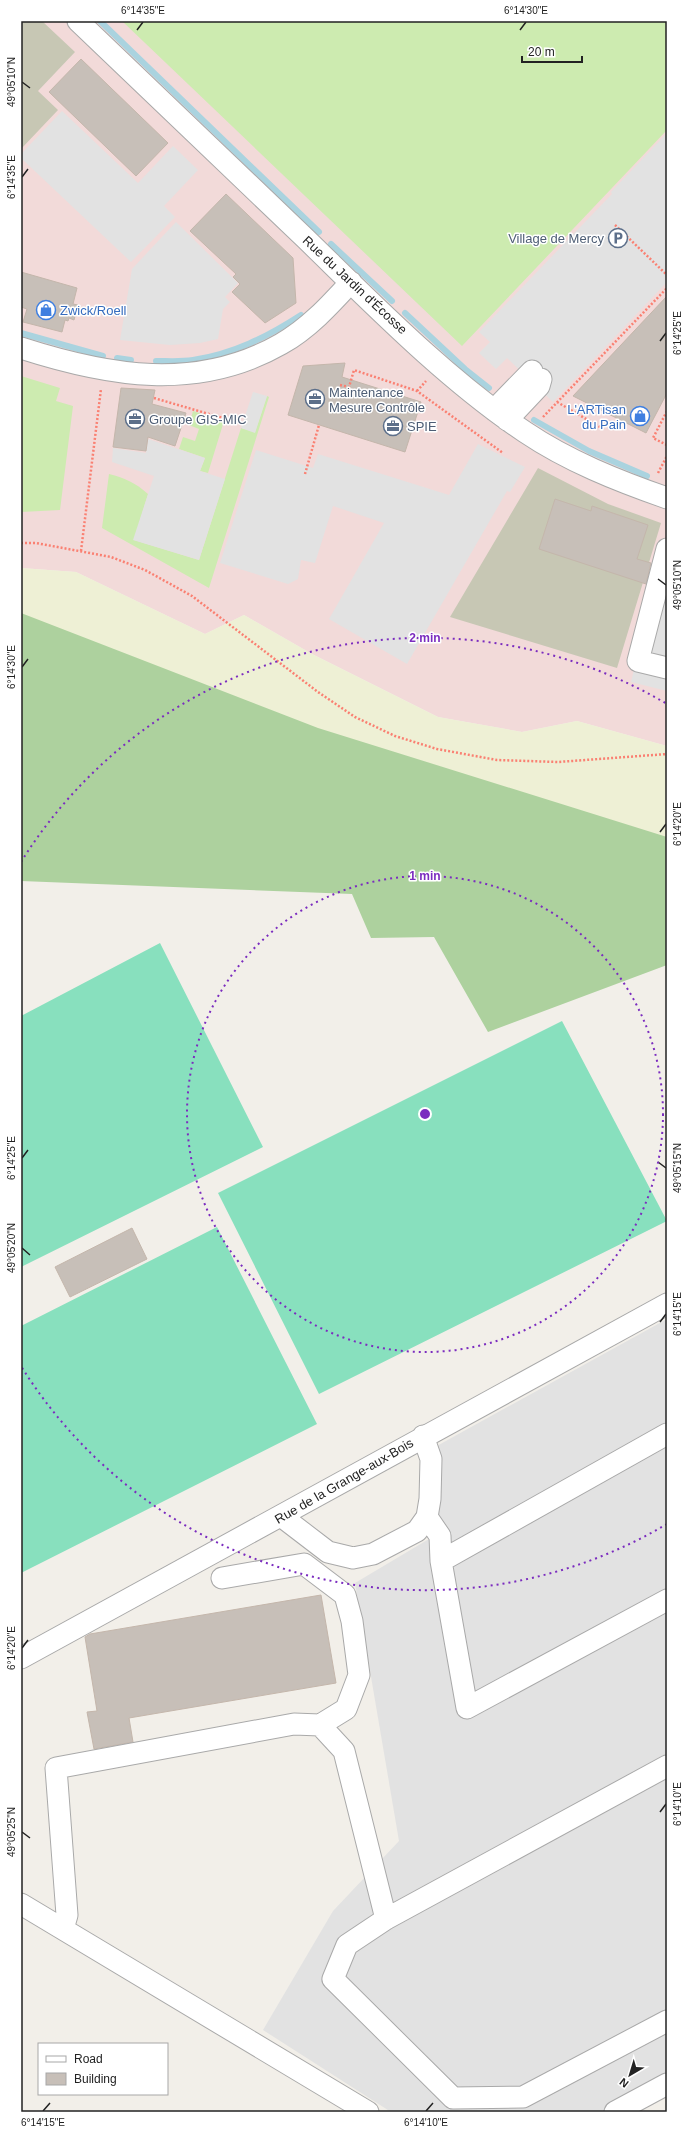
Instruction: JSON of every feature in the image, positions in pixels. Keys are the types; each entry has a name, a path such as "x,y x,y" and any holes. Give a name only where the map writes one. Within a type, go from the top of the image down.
{"street":[{"name":"Rue du Jardin d'Écosse","path":"78,21 351,282 456,380 501,415 578,462 631,486 667,498"},
{"path":"21,348 50,357 103,369 142,374 178,376 207,372 247,360 281,344 308,325 351,282"},
{"path":"501,415 537,379"},
{"path":"667,549 638,661 667,668"},
{"name":"Rue de la Grange-aux-Bois","path":"21,1658 281,1516 423,1436 667,1304"},
{"path":"442,1561 667,1434"},
{"path":"281,1516 328,1552 353,1558 373,1554 417,1531 427,1517 430,1499 430,1459 423,1436"},
{"path":"427,1517 440,1536 442,1561 467,1708 667,1600"},
{"path":"63,1929 67,1915 56,1768 294,1724 320,1725 346,1709 359,1675 352,1621 345,1595 304,1564 222,1578"},
{"path":"320,1725 344,1751 386,1919"},
{"path":"667,1766 386,1919 347,1945 333,1979 454,2098 523,2097 667,2021"},
{"path":"21,1904 368,2112"},
{"path":"615,2112 667,2084"}],"path":[{"path":"615,225 667,276"},
{"path":"543,417 667,288"},
{"path":"81,551 103,369"},
{"path":"340,385 349,387 354,370 417,391 503,454"},
{"path":"417,391 428,379"},
{"path":"537,379 558,403 600,426"},
{"path":"154,398 233,421"},
{"path":"667,411 653,438 667,445"},
{"path":"305,474 319,425"},
{"path":"658,473 667,456"},
{"path":"21,543 81,551 111,557 145,570 192,596 318,692 356,716 396,736 437,749 497,760 558,762 667,754"}],"shaded area":[{"path":"21,21 667,21 667,746 577,721 522,732 438,717 312,654 244,615 205,634 76,572 21,568"},
{"path":"21,21 42,21 75,52 38,91 58,110 21,149"},
{"path":"62,111 138,183 173,146 198,170 164,206 175,217 131,262 21,158 21,154"},
{"name":"Village de Mercy","path":"667,133 667,282 553,402 507,358 496,369 479,353 490,342 479,332 612,194 611,192"},
{"path":"176,222 238,283 225,297 230,302 223,309 218,339 200,343 170,345 120,340 132,269"},
{"path":"253,392 267,396 255,433 241,428"},
{"path":"148,439 205,458 200,471 225,479 199,560 133,540 154,476 112,462 113,448 146,453"},
{"path":"478,444 525,467 510,492 507,491 407,664 329,619 384,523 333,506 315,563 301,560 298,579 288,584 220,563 256,450 313,468 318,454 449,495"},
{"path":"538,468 608,504 661,523 617,668 450,617"},
{"path":"21,568 76,572 205,634 244,615 312,654 438,717 522,732 577,721 667,746 667,899 21,779"},
{"path":"652,592 667,597 667,691 631,682"},
{"path":"667,1319 667,2080 604,2112 391,2112 263,2030 333,1911 399,1841 355,1583 434,1536 435,1447"}],"green space":[{"path":"122,21 667,21 667,130 462,346"},
{"path":"21,376 60,388 56,401 73,406 60,510 21,512"},
{"path":"267,396 269,397 209,588 102,528 109,474 130,481 148,494 134,540 199,560 241,428 255,432"},
{"path":"193,411 224,421 208,473 200,471 205,458 179,449 183,437 195,441 199,429 189,425"},
{"path":"21,613 318,728 667,837 667,965 488,1032 434,937 371,938 352,894 21,881"},
{"path":"160,943 263,1147 21,1267 21,1016"},
{"path":"562,1021 667,1221 319,1394 218,1193"},
{"path":"217,1227 317,1424 21,1573 21,1326"}],"building":[{"path":"81,59 168,143 136,176 49,92"},
{"path":"226,194 293,258 296,303 265,323 232,292 240,284 233,277 236,274 190,231"},
{"path":"21,272 77,288 73,304 78,305 74,320 69,318 68,321 65,320 62,332 23,322 27,309 21,307"},
{"path":"667,296 667,393 646,433 573,396"},
{"path":"345,363 342,377 421,402 405,452 288,415 303,366"},
{"path":"121,388 155,390 152,404 186,413 175,446 148,437 146,451 113,447"},
{"path":"555,499 591,511 592,506 648,525 637,559 651,563 646,584 539,549"},
{"path":"132,1228 147,1259 70,1297 55,1267"},
{"path":"321,1595 336,1683 129,1718 133,1742 94,1749 87,1712 97,1711 85,1637 90,1634"}],"waterway":[{"path":"100,21 319,232"},
{"path":"331,244 392,301"},
{"path":"405,313 465,369 489,388"},
{"path":"156,361 188,361 222,354 249,344 301,315"},
{"path":"21,333 103,356"},
{"path":"117,358 131,360"},
{"path":"534,420 589,451 647,476"}],"place":[{"name":"Village de Mercy","path":"618,238"},
{"name":"Zwick/Roell","path":"46,310"},
{"name":"Maintenance Mesure Contrôle","path":"315,399"},
{"name":"L'ARTisan du Pain","path":"640,416"},
{"name":"Groupe GIS-MIC","path":"135,419"},
{"name":"SPIE","path":"393,426"}]}
